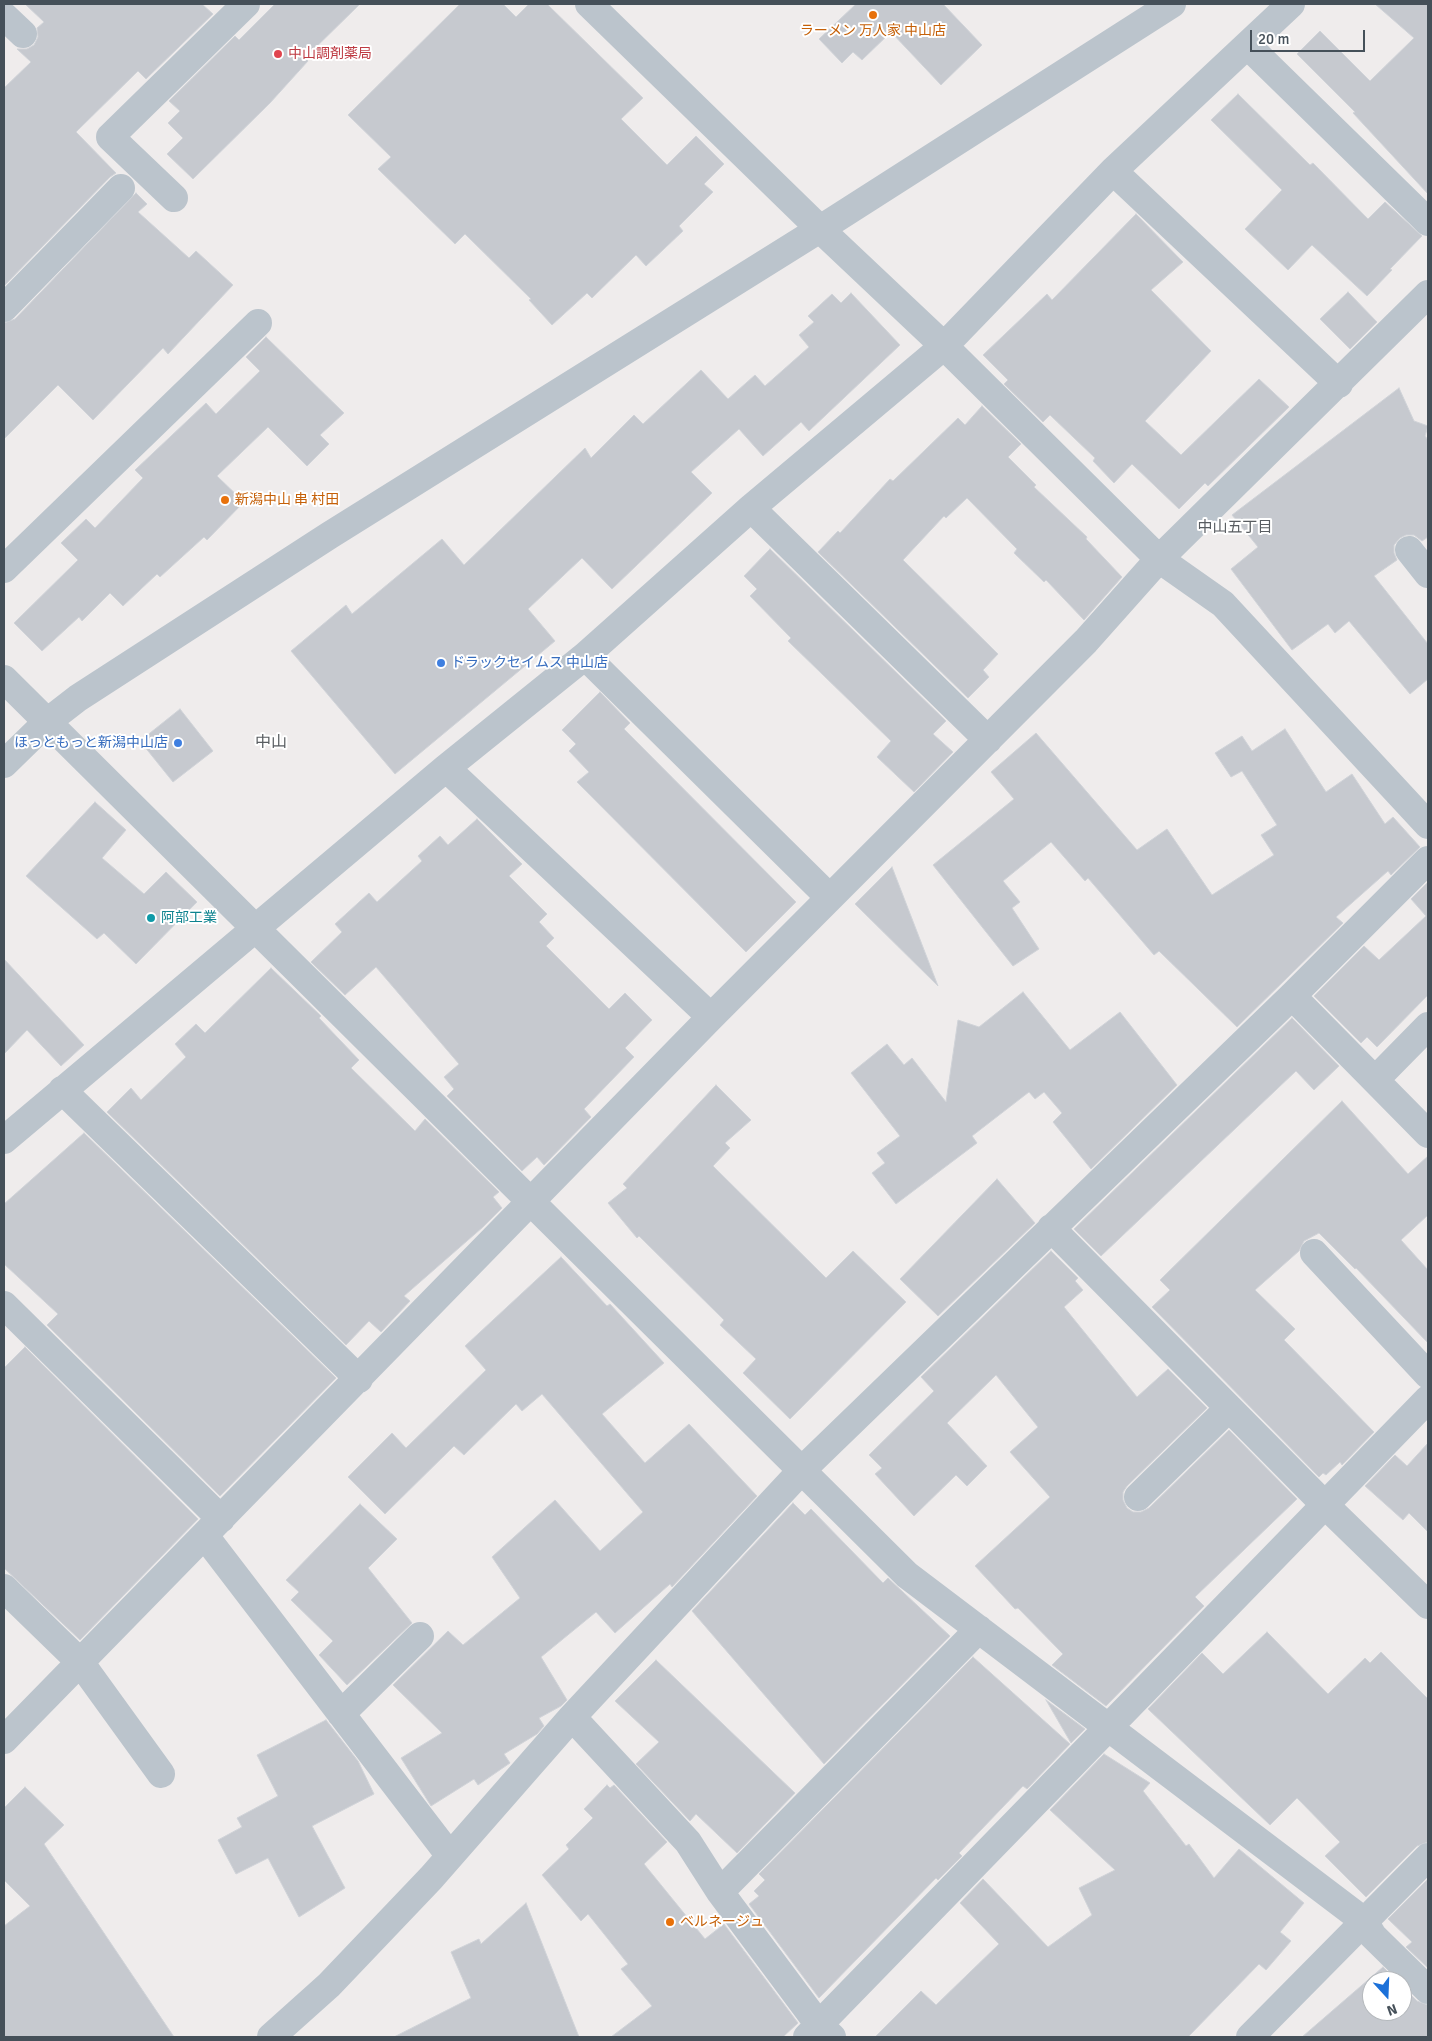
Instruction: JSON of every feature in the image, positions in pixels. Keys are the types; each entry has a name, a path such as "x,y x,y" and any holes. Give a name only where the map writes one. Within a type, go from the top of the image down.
{"street":[{"path":"4,7 7,4"},
{"path":"174,198 110,137 246,4"},
{"path":"588,4 820,229 944,346 1159,559 1223,604 1428,824"},
{"path":"4,764 47,722 78,698 322,540 820,229 1172,4"},
{"path":"4,1140 255,927 446,768 585,656 751,508 944,346 1113,171 1291,4"},
{"path":"1248,46 1428,222"},
{"path":"1113,171 1339,384"},
{"path":"4,308 121,188"},
{"path":"4,1740 829,897 1086,641 1159,559 1339,384 1428,294"},
{"path":"4,569 258,324"},
{"path":"751,508 988,740"},
{"path":"1408,550 1428,574"},
{"path":"585,656 829,897"},
{"path":"4,679 908,1575 1107,1728 1364,1921 1373,1936 1428,1990"},
{"path":"446,768 711,1017"},
{"path":"272,2037 329,1986 450,1856 572,1717 802,1470 1292,996 1428,860"},
{"path":"1292,996 1428,1134"},
{"path":"1375,1080 1428,1026"},
{"path":"62,1090 359,1379"},
{"path":"1051,1228 1324,1504 1428,1605"},
{"path":"1314,1253 1428,1375"},
{"path":"4,1305 213,1527 341,1714 450,1856"},
{"path":"572,1717 688,1842 720,1892 819,2033 1107,1728 1428,1399"},
{"path":"1138,1497 1229,1408"},
{"path":"4,1588 80,1662 161,1774"},
{"path":"720,1892 979,1629"},
{"path":"341,1714 420,1636"},
{"path":"1250,2037 1428,1857"}],"building":[{"path":"25,4 202,4 213,14 146,79 138,71 76,132 116,173 4,286 4,88 31,62 17,49 27,49 34,45 38,37 37,28 44,22"},
{"path":"275,4 360,4 305,58 308,61 270,103 193,179 167,154 183,138 168,123 180,111 169,101 235,36 239,40"},
{"path":"460,4 503,4 516,17 529,4 547,4 643,98 621,119 667,165 696,136 724,164 704,184 713,192 679,226 683,231 646,266 636,255 592,298 587,293 552,325 529,300 531,299 465,234 455,244 378,169 391,157 348,115"},
{"path":"856,4 943,4 982,45 941,85 891,32 862,60 853,52 842,63 819,39"},
{"path":"1375,4 1428,4 1428,194 1353,113 1355,112 1297,54 1320,31 1370,81 1414,38"},
{"path":"1238,94 1310,165 1313,163 1368,219 1385,202 1422,236 1367,296 1312,245 1288,270 1245,229 1282,190 1211,120"},
{"path":"136,193 147,204 138,212 189,258 196,251 233,285 168,354 163,348 93,420 58,385 4,439 4,323 15,319"},
{"path":"1136,214 1183,262 1151,290 1211,351 1145,421 1181,455 1259,379 1289,407 1208,486 1205,483 1179,509 1132,464 1114,483 1093,461 1095,458 1050,415 1043,422 1004,384 1008,380 983,355 1047,294 1052,300"},
{"path":"1348,292 1377,322 1350,349 1320,319"},
{"path":"851,293 900,345 809,431 801,422 763,456 739,429 691,472 712,493 612,589 582,558 528,609 555,641 395,774 291,651 346,605 352,614 442,539 464,565 585,448 591,458 634,415 643,424 701,370 728,399 755,375 765,386 809,347 799,335 814,322 808,316 832,294 841,303"},
{"path":"266,337 344,413 320,435 329,444 307,466 268,427 217,476 244,502 207,540 204,537 160,577 157,574 123,606 110,593 82,621 79,617 42,651 14,623 78,560 61,543 86,519 95,528 143,478 135,470 206,403 216,414 260,371 246,357"},
{"path":"1399,388 1414,421 1428,426 1425,436 1428,440 1428,537 1422,541 1414,535 1406,535 1400,538 1394,545 1394,553 1397,560 1374,576 1428,644 1428,679 1410,694 1349,621 1335,633 1328,624 1292,650 1231,569 1258,547 1232,515"},
{"path":"982,406 1021,444 1008,457 1036,485 1034,487 1087,537 1086,539 1122,577 1084,620 1046,580 1044,582 1014,553 1017,549 967,498 946,518 944,516 903,560 998,654 983,670 989,677 968,698 818,552 838,531 840,533 890,479 893,481 958,418 965,425"},
{"path":"770,549 946,721 933,734 953,752 914,792 877,757 891,741 788,641 791,638 750,596 757,589 744,576"},
{"path":"600,692 630,723 624,729 796,902 746,952 577,782 589,772 569,751 576,744 562,730"},
{"path":"180,709 213,751 173,782 140,741"},
{"path":"1285,729 1326,792 1352,774 1385,824 1393,817 1420,847 1391,875 1388,871 1336,917 1343,923 1237,1027 1159,951 1154,955 1088,878 1085,881 1051,842 1003,881 1020,902 1012,908 1039,949 1013,966 933,865 1014,799 991,772 1036,733 1137,850 1167,829 1212,895 1274,855 1261,835 1277,825 1242,771 1231,777 1215,753 1242,736 1252,751"},
{"path":"95,802 126,830 102,858 144,894 166,872 197,902 136,964 104,933 97,939 26,876"},
{"path":"477,819 522,864 509,876 547,914 539,922 554,938 546,946 609,1009 625,993 652,1020 625,1048 634,1057 584,1109 591,1117 544,1165 537,1157 522,1171 447,1096 454,1089 444,1077 459,1064 376,967 345,995 311,962 342,932 335,924 369,893 377,902 422,861 418,856 440,836 448,845"},
{"path":"892,867 938,986 855,904"},
{"path":"1428,882 1428,995 1377,1047 1367,1037 1361,1043 1314,996 1364,946 1379,960 1426,916 1411,899"},
{"path":"4,959 84,1045 61,1066 27,1030 4,1054"},
{"path":"271,968 321,1016 319,1018 359,1060 351,1068 415,1131 425,1119 499,1192 493,1197 502,1208 404,1296 410,1301 381,1332 369,1321 346,1345 107,1112 131,1088 141,1100 186,1057 175,1044 196,1024 205,1033"},
{"path":"1023,992 1070,1050 1120,1012 1177,1085 1091,1169 1053,1122 1062,1113 1044,1092 1035,1099 1029,1092 972,1136 977,1143 896,1204 872,1173 885,1163 877,1153 900,1136 851,1073 887,1044 904,1065 912,1058 946,1102 958,1020 979,1027"},
{"path":"1292,1018 1339,1066 1314,1090 1296,1071 1101,1256 1074,1229"},
{"path":"716,1085 751,1120 725,1143 730,1148 713,1166 826,1278 853,1251 906,1302 790,1419 743,1373 756,1359 720,1325 724,1320 639,1236 637,1238 608,1203 627,1188 623,1184"},
{"path":"1342,1101 1408,1174 1428,1156 1428,1215 1401,1240 1428,1270 1428,1343 1356,1268 1319,1233 1304,1241 1299,1251 1255,1290 1295,1329 1284,1340 1374,1432 1342,1465 1340,1462 1326,1475 1323,1473 1319,1477 1152,1307 1170,1290 1160,1280"},
{"path":"84,1133 336,1378 220,1496 47,1325 58,1314 4,1264 4,1204"},
{"path":"997,1179 1035,1223 938,1316 900,1279"},
{"path":"1051,1251 1078,1278 1075,1281 1083,1290 1064,1307 1137,1397 1168,1369 1207,1408 1127,1486 1123,1492 1123,1500 1127,1508 1133,1512 1141,1512 1149,1508 1229,1430 1297,1499 1195,1597 1204,1606 1106,1706 1052,1665 1063,1654 1018,1608 1015,1609 975,1566 1050,1497 1010,1452 1038,1427 996,1375 947,1423 987,1466 967,1486 956,1475 914,1516 875,1474 882,1468 869,1455 934,1391 921,1377"},
{"path":"561,1257 607,1306 610,1304 664,1363 602,1414 645,1463 689,1424 757,1496 672,1587 670,1584 615,1633 596,1612 541,1657 567,1700 561,1706 539,1718 544,1726 537,1734 504,1754 510,1763 478,1785 474,1779 431,1806 401,1758 442,1733 393,1685 448,1631 463,1645 520,1598 492,1557 555,1500 600,1551 643,1512 542,1394 522,1411 516,1404 464,1455 454,1446 385,1514 348,1477 392,1433 406,1448 486,1370 465,1346"},
{"path":"25,1347 198,1519 80,1640 4,1568 4,1368"},
{"path":"1428,1443 1428,1532 1409,1513 1403,1520 1365,1486 1395,1455 1407,1466"},
{"path":"793,1503 805,1515 811,1509 883,1583 888,1578 950,1636 824,1764 692,1611"},
{"path":"360,1504 397,1539 368,1568 412,1623 347,1685 319,1655 333,1641 291,1600 299,1592 286,1580"},
{"path":"1267,1632 1328,1694 1365,1658 1370,1663 1381,1652 1428,1699 1428,1842 1417,1846 1366,1897 1325,1856 1340,1842 1297,1798 1270,1825 1148,1709 1202,1653 1223,1674"},
{"path":"973,1657 1070,1744 1027,1789 1023,1786 959,1853 962,1856 938,1880 936,1878 819,1998 749,1904 759,1896 754,1891 765,1880 759,1874"},
{"path":"656,1660 795,1793 737,1853 696,1814 690,1821 636,1764 659,1742 615,1701"},
{"path":"1046,1700 1085,1729 1071,1743"},
{"path":"326,1720 358,1761 374,1794 312,1826 345,1888 299,1917 268,1858 236,1874 218,1840 242,1827 237,1818 278,1796 257,1755"},
{"path":"1104,1754 1150,1783 1143,1791 1186,1846 1189,1844 1214,1878 1239,1849 1304,1903 1280,1932 1291,1941 1266,1970 1259,1964 1188,2037 875,2037 921,1991 936,2005 999,1944 960,1903 983,1879 1048,1947 1092,1915 1079,1888 1115,1870 1050,1810"},
{"path":"607,1785 610,1788 614,1785 667,1842 644,1864 705,1939 724,1924 798,2023 783,2037 611,2037 652,2006 621,1969 628,1964 588,1914 581,1921 542,1875 569,1849 566,1845 593,1818 584,1809"},
{"path":"25,1787 64,1825 44,1844 174,2037 4,2037 4,1926 30,1906 4,1880 4,1808"},
{"path":"1428,1879 1428,1968 1406,1947 1412,1942 1388,1919"},
{"path":"526,1903 579,2037 394,2037 471,1998 451,1952 479,1939 481,1944"},
{"path":"1383,1967 1387,1971 1378,1971"},
{"path":"1362,1985 1362,2021 1412,2021 1412,1996 1417,2001 1428,2005 1428,2037 1302,2037"}],"place":[{"name":"ラーメン 万人家 中山店","path":"873,15"},
{"name":"中山調剤薬局","path":"278,54"},
{"name":"新潟中山 串 村田","path":"225,500"},
{"name":"ドラックセイムス 中山店","path":"441,663"},
{"name":"ほっともっと新潟中山店","path":"178,743"},
{"name":"阿部工業","path":"151,918"},
{"name":"ベルネージュ","path":"670,1922"}],"district":[{"name":"中山五丁目","path":"1235,528"},
{"name":"中山","path":"271,743"}]}
